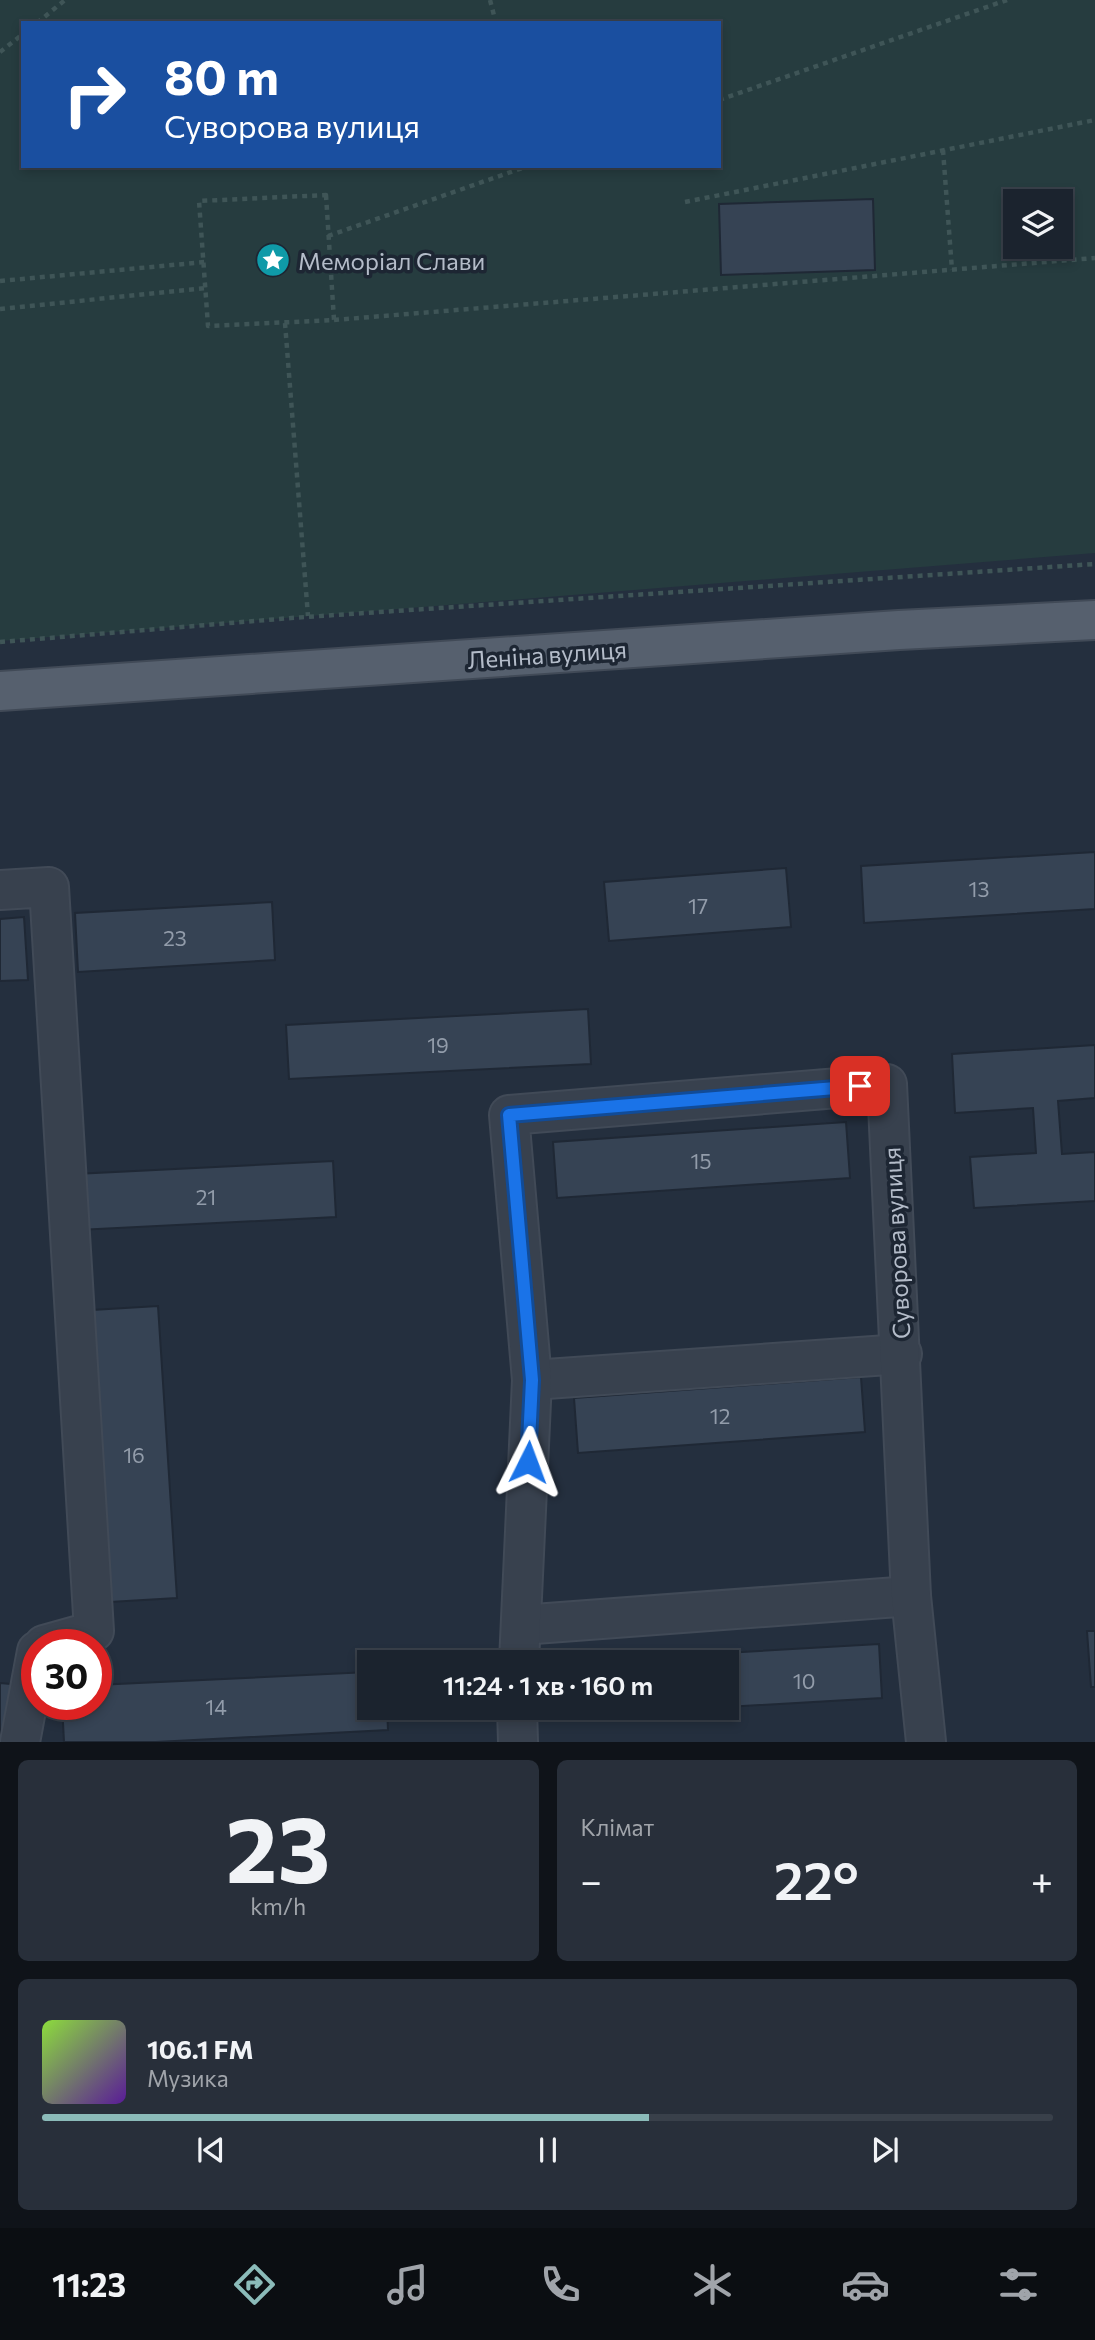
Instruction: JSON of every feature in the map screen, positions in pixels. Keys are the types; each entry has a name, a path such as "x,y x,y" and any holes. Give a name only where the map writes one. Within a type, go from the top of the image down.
{"main road":[{"name":"Леніна вулиця","path":"0,691 900,630 1095,620"}],"street":[{"path":"0,890 49,887 94,1629"},
{"name":"Суворова вулиця","path":"520,1650 532,1380 509,1115 887,1084 902,1354 911,1597 926,1741"},
{"path":"532,1380 902,1354"},
{"path":"522,1625 911,1597"},
{"path":"20,1741 24,1720"},
{"path":"517,1720 518,1741"}],"path":[{"path":"39,21 65,0"},
{"path":"490,0 495,21"},
{"path":"721,99 1007,0"},
{"path":"0,52 21,36"},
{"path":"685,202 1095,120"},
{"path":"943,150 952,270"},
{"path":"328,236 522,168"},
{"path":"334,320 326,195 200,201 208,326 334,320 1095,258"},
{"path":"0,281 205,262"},
{"path":"0,309 206,288"},
{"path":"285,323 308,617"},
{"path":"0,642 308,617 1095,564"}],"green space":[{"path":"0,0 1095,0 1095,553 0,641"}],"building":[{"path":"873,199 875,270 721,275 719,204"},
{"path":"1095,852 1095,909 864,923 861,866"},
{"path":"786,868 791,927 609,941 604,882"},
{"path":"272,902 275,960 78,972 75,913"},
{"path":"24,917 28,980 0,981 0,919"},
{"path":"588,1009 591,1064 289,1079 286,1025"},
{"path":"1095,1045 1095,1098 1058,1101 1062,1154 1095,1152 1095,1201 974,1208 970,1157 1036,1153 1033,1108 955,1113 952,1054"},
{"path":"846,1122 850,1178 557,1198 553,1142"},
{"path":"333,1161 336,1217 78,1230 75,1174"},
{"path":"158,1306 177,1598 110,1602 92,1310"},
{"path":"861,1377 865,1432 578,1453 574,1398"},
{"path":"1087,1631 1095,1631 1095,1687 1091,1687"},
{"path":"879,1644 882,1698 739,1706 739,1652"},
{"path":"357,1673 357,1720 388,1720 388,1730 156,1742 64,1742 63,1720 112,1720 112,1684"},
{"path":"0,1683 11,1684 5,1742 0,1742"}],"place":[{"name":"Меморіал Слави","path":"273,260"}],"route":[{"path":"528,1462 532,1380 509,1115 860,1086"}]}
